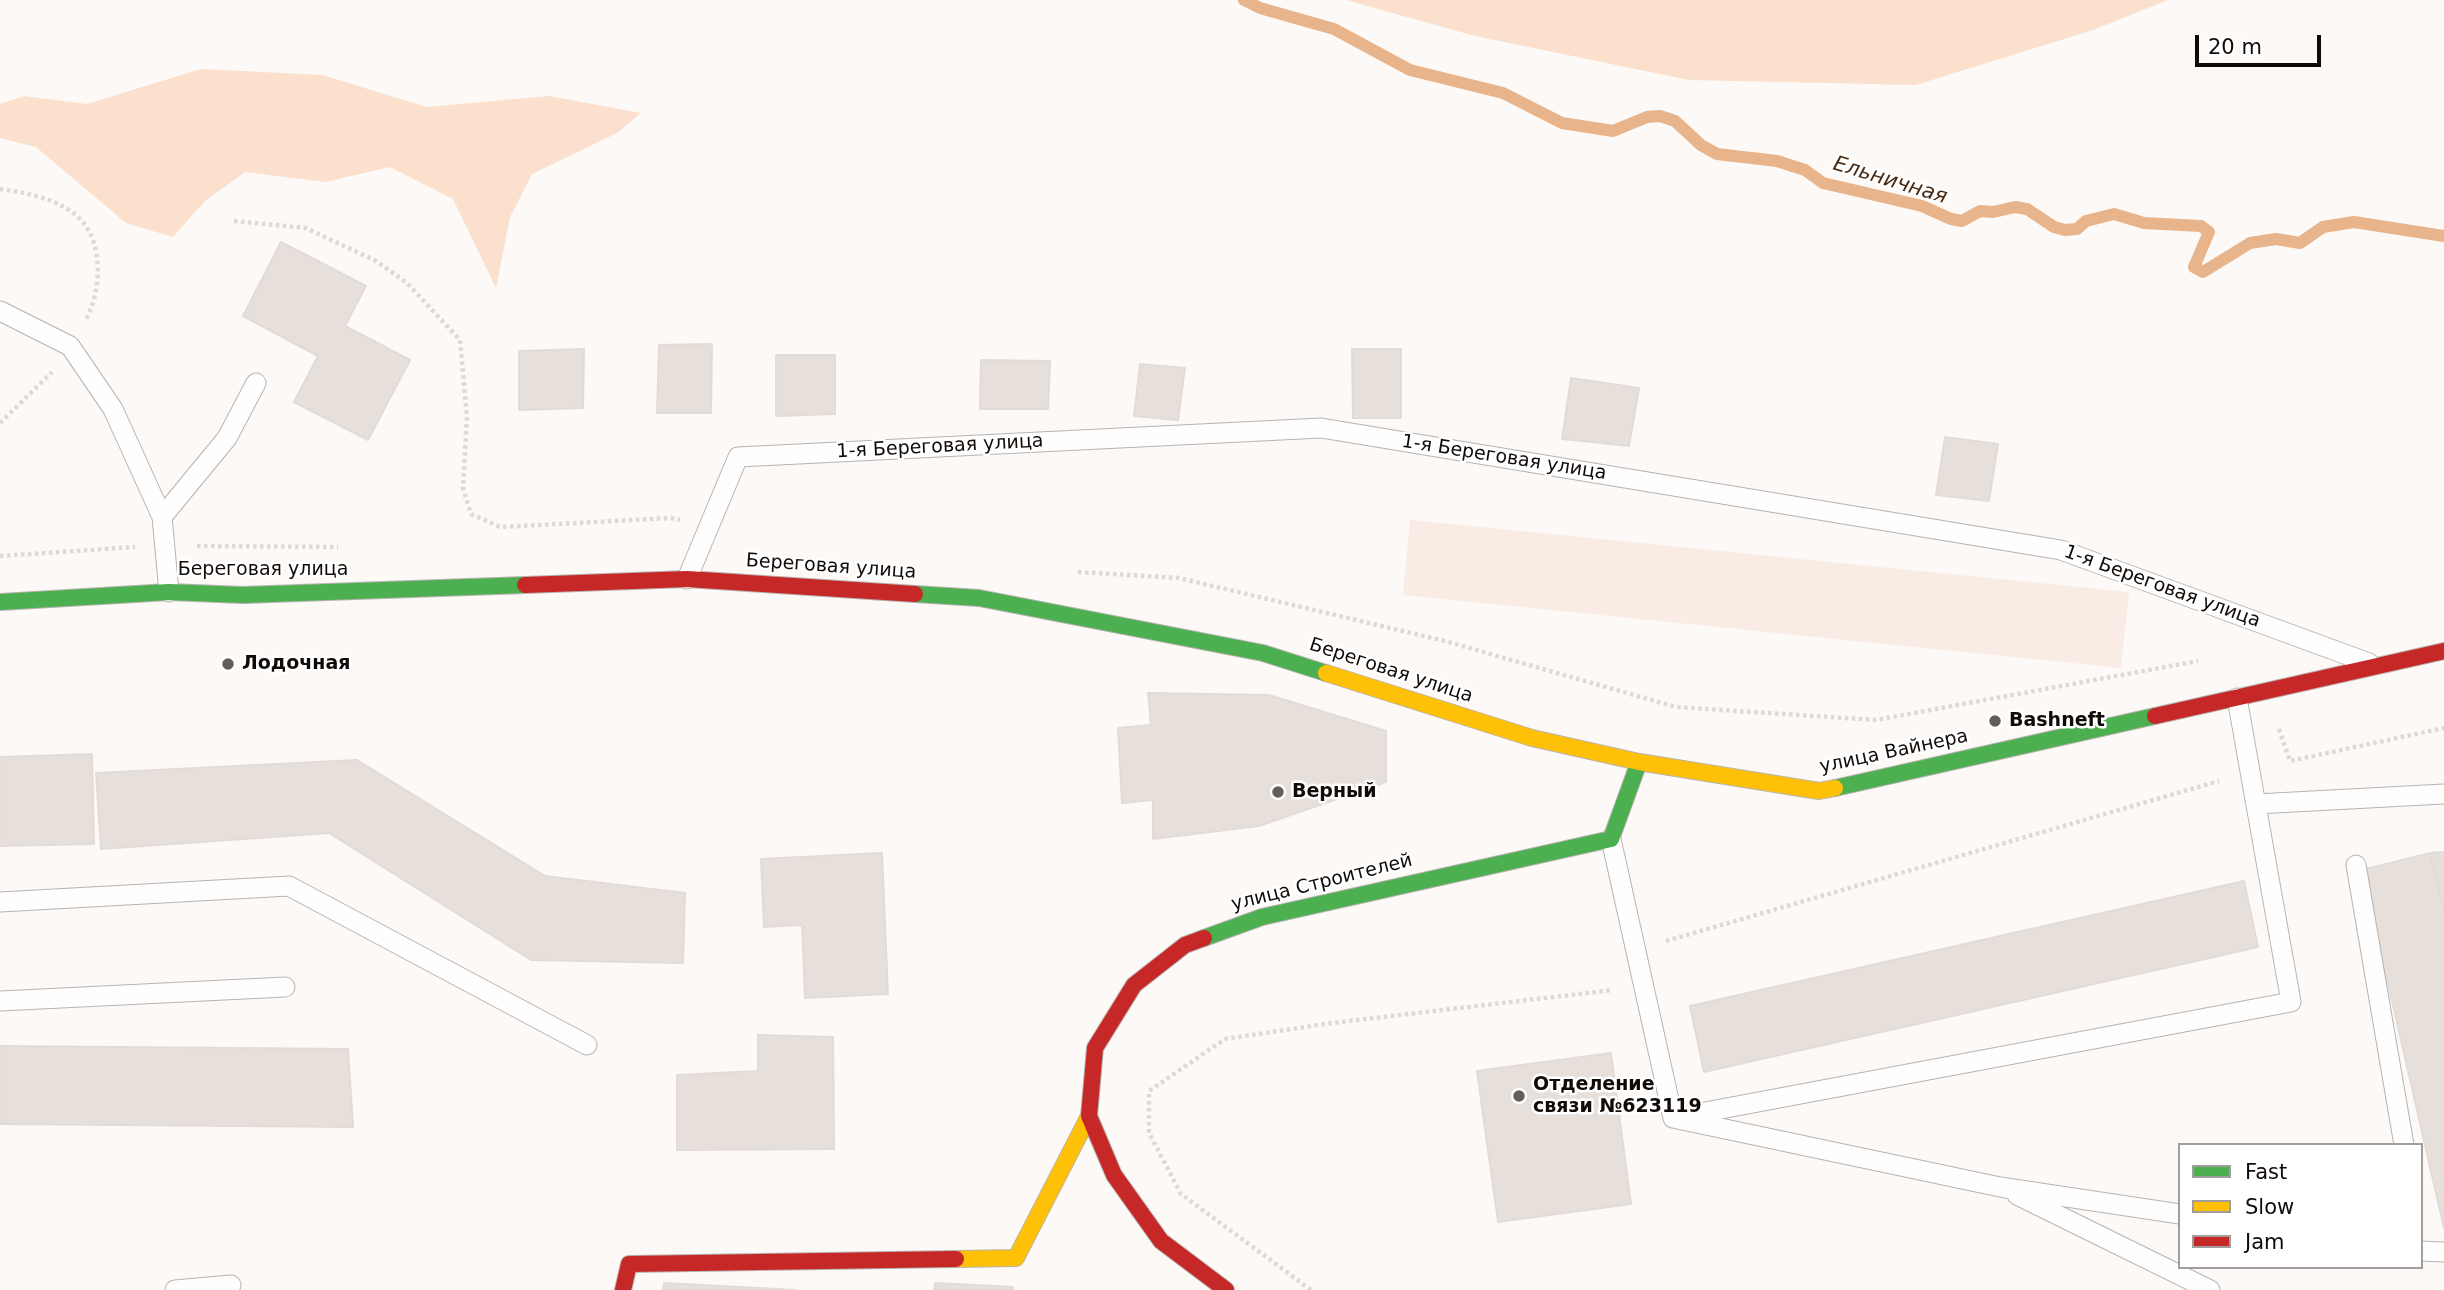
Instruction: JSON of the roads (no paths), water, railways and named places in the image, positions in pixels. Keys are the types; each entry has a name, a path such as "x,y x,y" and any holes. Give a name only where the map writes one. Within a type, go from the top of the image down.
{"main road":[{"name":"Береговая улица","path":"0,602 169,592 257,594 687,579 992,600 1263,653 1532,738 1639,762"},
{"name":"улица Вайнера","path":"1639,762 1819,791 2444,651"},
{"path":"1611,839 1639,762"},
{"name":"улица Строителей","path":"1226,1290 1161,1241 1114,1175 1089,1116 1095,1048 1134,985 1185,945 1262,917 1611,839"},
{"path":"623,1290 629,1264 1016,1258 1089,1116"}],"lane":[{"path":"0,311 70,346 113,409 162,517 169,592"},
{"path":"162,517 228,438 256,383"},
{"name":"1-я Береговая улица","path":"687,579 738,457 1321,428 2061,550 2378,666"},
{"path":"1673,1118 2291,1002 2237,698"},
{"path":"2256,804 2444,794"},
{"path":"1611,839 1673,1118"},
{"path":"2356,864 2404,1143"},
{"path":"0,902 289,886 587,1045"},
{"path":"0,1001 285,987"},
{"path":"1673,1118 2000,1187 2178,1214"},
{"path":"2000,1187 2210,1290"},
{"path":"2423,1250 2444,1252"},
{"path":"176,1290 230,1284"}],"waterway":[{"name":"Ельничная","path":"1244,0 1260,8 1334,29 1410,70 1503,93 1562,123 1613,131 1647,117 1660,116 1675,121 1701,145 1717,154 1777,161 1805,170 1823,183 1922,206 1951,219 1962,221 1980,211 1993,212 2015,207 2027,209 2054,227 2065,230 2077,229 2086,221 2114,214 2144,223 2201,226 2209,232 2194,267 2203,272 2250,243 2276,239 2300,243 2323,227 2354,222 2444,236"}],"place":[{"name":"Лодочная","path":"228,664"},
{"name":"Bashneft","path":"1995,721"},
{"name":"Верный","path":"1278,792"},
{"name":"Отделение связи №623119","path":"1519,1096"}]}
